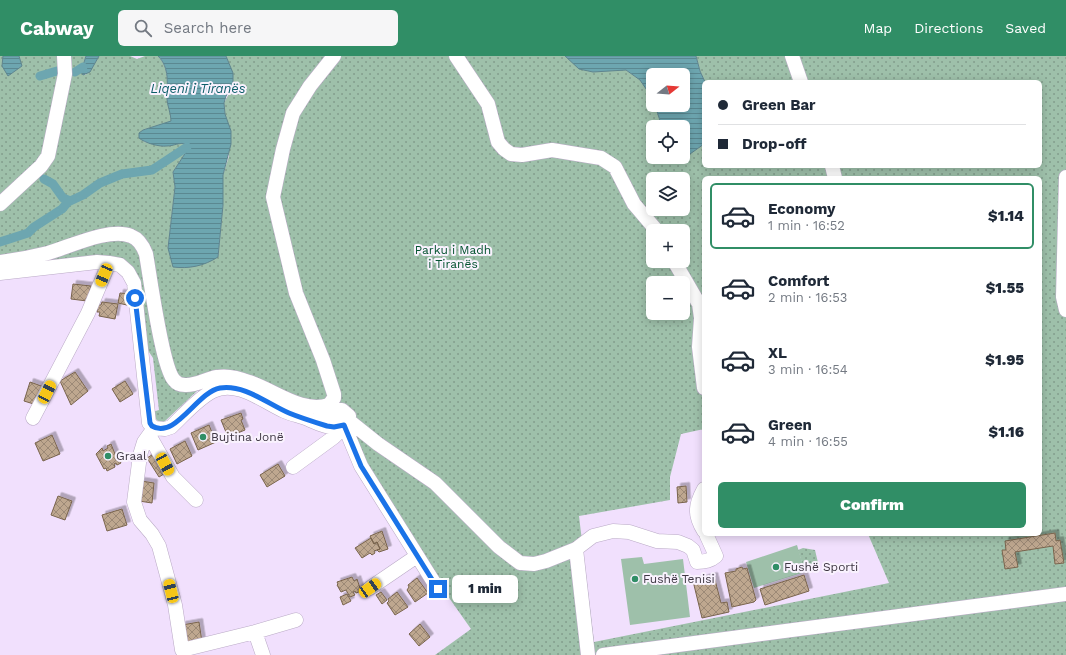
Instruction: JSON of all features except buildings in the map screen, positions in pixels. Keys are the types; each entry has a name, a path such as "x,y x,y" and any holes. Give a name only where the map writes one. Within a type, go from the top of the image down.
{"street":[{"path":"0,204 42,166 48,156 65,74 64,56"},
{"path":"0,262 50,252 92,239 120,234 131,236 142,244 146,254 165,358 174,381 178,384 187,385 217,377 232,377 250,382 306,406 318,407 329,405 334,398 334,394 323,360 296,293 273,196 283,149 293,113 310,86 334,56"},
{"path":"456,56 488,104 498,142 504,149 512,154 522,155 552,150 601,158 616,167 634,204 650,224"},
{"path":"792,56 800,80"},
{"path":"1066,177 1063,297 1066,310"},
{"path":"0,273 97,262 120,265 128,272 134,283 152,432 173,478 196,500"},
{"path":"33,418 88,313 109,263"},
{"path":"678,268 699,304 701,318 699,347 702,372"},
{"path":"296,620 256,632 182,650 175,604 158,546 136,512 134,502 135,463 144,442 152,432 171,427 207,395 219,388 241,390 288,413 327,426 334,427 343,424"},
{"path":"309,419 336,412 333,420 378,444 435,483 499,547 520,563 534,564 576,549 593,536 604,532 622,531 657,541 678,542 693,550 697,562 704,562 712,560 716,556 707,536"},
{"path":"293,467 334,437 339,432 343,424"},
{"path":"343,424 361,466 438,589"},
{"path":"702,493 695,511 702,527"},
{"path":"576,549 588,655"},
{"path":"370,588 417,556"},
{"path":"603,655 1066,594"},
{"path":"256,632 263,655"}],"green space":[{"name":"Parku i Madh i Tiranës","path":"0,56 86,56 81,72 85,75 89,72 99,56 130,56 137,59 145,56 158,56 166,71 167,101 171,112 171,122 143,130 144,142 183,143 186,144 188,149 173,172 175,187 168,248 218,257 223,205 223,175 229,156 224,103 234,84 226,56 565,56 611,70 626,70 640,80 646,88 646,112 657,112 660,120 646,120 646,164 690,164 690,153 702,145 702,168 1042,168 1042,80 704,80 696,56 1066,56 1066,655 435,655 471,629 406,531 349,428 212,384 197,391 164,422 159,421 152,412 159,410 153,358 145,346 130,265 0,270"},
{"name":"Fushë Sporti","path":"797,545 805,572 754,588 746,562"},
{"path":"803,548 815,550 819,567 805,572 798,550"},
{"path":"642,557 644,564 683,559 690,617 630,625 621,559"}],"water":[{"path":"3,56 19,56 22,66 8,76 2,66"},
{"path":"86,56 99,56 90,72 83,75 81,72"},
{"name":"Liqeni i Tiranës","path":"158,56 226,56 233,73 233,87 226,96 224,103 225,114 231,131 231,144 223,175 223,205 218,257 202,265 185,268 173,267 168,248 175,187 173,172 188,149 186,144 181,143 170,146 160,146 148,143 139,138 139,133 143,130 171,121 167,101 166,71"},
{"path":"565,56 696,56 704,80 702,80 702,145 690,154 690,120 660,120 657,112 690,112 690,68 646,68 646,89 640,80 626,70 593,72 579,69"}],"waterway":[{"path":"75,72 83,67"},
{"path":"40,76 57,71 62,73"},
{"path":"0,242 28,233 34,227 62,209 68,202 83,195 100,183 122,174 152,170 187,147"},
{"path":"44,179 53,184 63,198 70,201"}],"place":[{"name":"Bujtina Jonë","path":"203,437"},
{"name":"Graal","path":"108,456"},
{"name":"Fushë Sporti","path":"776,567"},
{"name":"Fushë Tenisi","path":"635,579"}],"route":[{"path":"135,298 150,423 154,428 165,429 171,427 207,395 219,388 241,390 282,410 309,419 316,423 334,427 344,425 361,466 438,589"}]}
